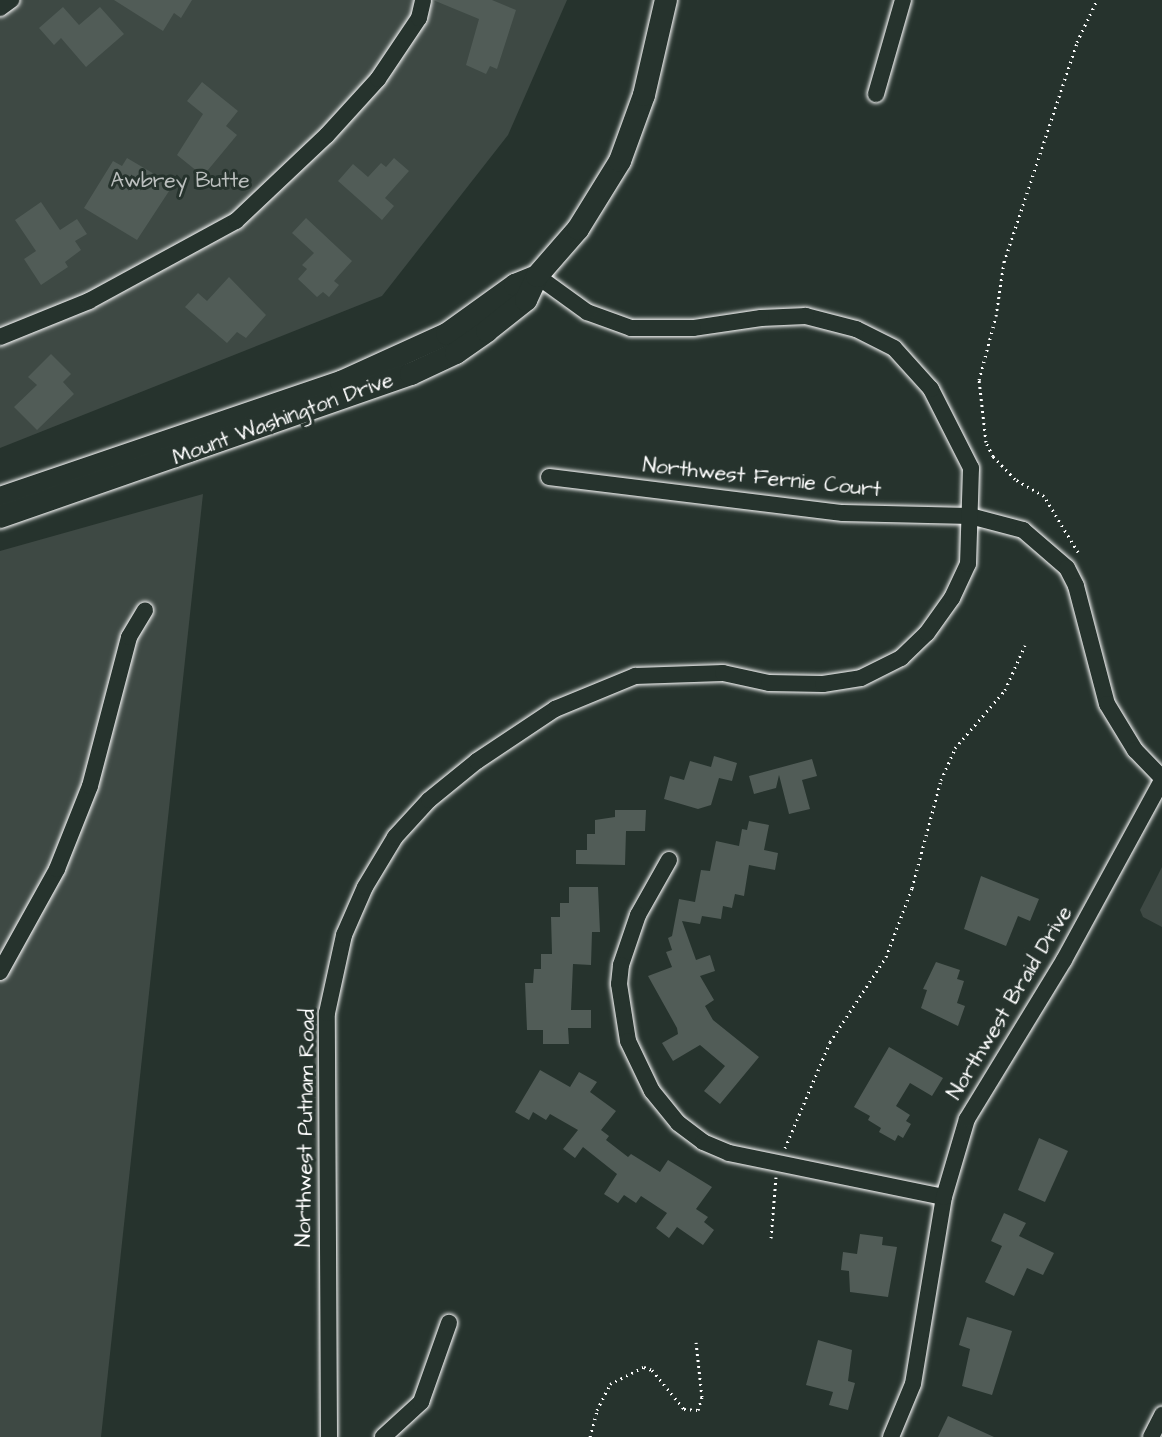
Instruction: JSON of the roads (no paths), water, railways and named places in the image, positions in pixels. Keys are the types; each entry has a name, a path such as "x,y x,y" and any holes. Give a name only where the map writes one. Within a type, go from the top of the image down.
{"main road":[{"name":"Mount Washington Drive","path":"0,517 411,374 456,353 487,331 526,300 537,276 578,229 620,161 644,95 666,0"},
{"name":"Mount Washington Drive","path":"0,498 341,382 403,356 447,334 514,285 537,276"}],"street":[{"path":"0,8 11,0"},
{"path":"0,338 89,301 236,221 327,135 378,79 419,18 423,0"},
{"path":"876,94 903,0"},
{"name":"Northwest Putnam Road","path":"329,1437 327,1013 344,935 365,887 395,837 429,800 477,761 555,709 635,676 723,673 769,683 823,684 861,678 902,658 927,633 952,598 968,564 970,468 931,389 894,348 856,329 806,316 761,318 693,328 631,328 587,312 537,276"},
{"name":"Northwest Fernie Court","path":"549,477 843,513 970,516 1023,530 1067,568 1076,586 1107,704 1135,750 1162,779"},
{"path":"0,972 41,901 90,786 129,638 145,610"},
{"name":"Northwest Braid Drive","path":"891,1437 917,1369 944,1197 970,1111 1064,960 1162,779"},
{"path":"669,860 638,915 621,965 619,984 628,1041 658,1099 678,1123 703,1142 729,1154 944,1197"},
{"path":"383,1437 421,1402 449,1323"},
{"path":"1151,1437 1162,1415"}],"park label":[{"name":"Awbrey Butte","path":"180,181"}]}
